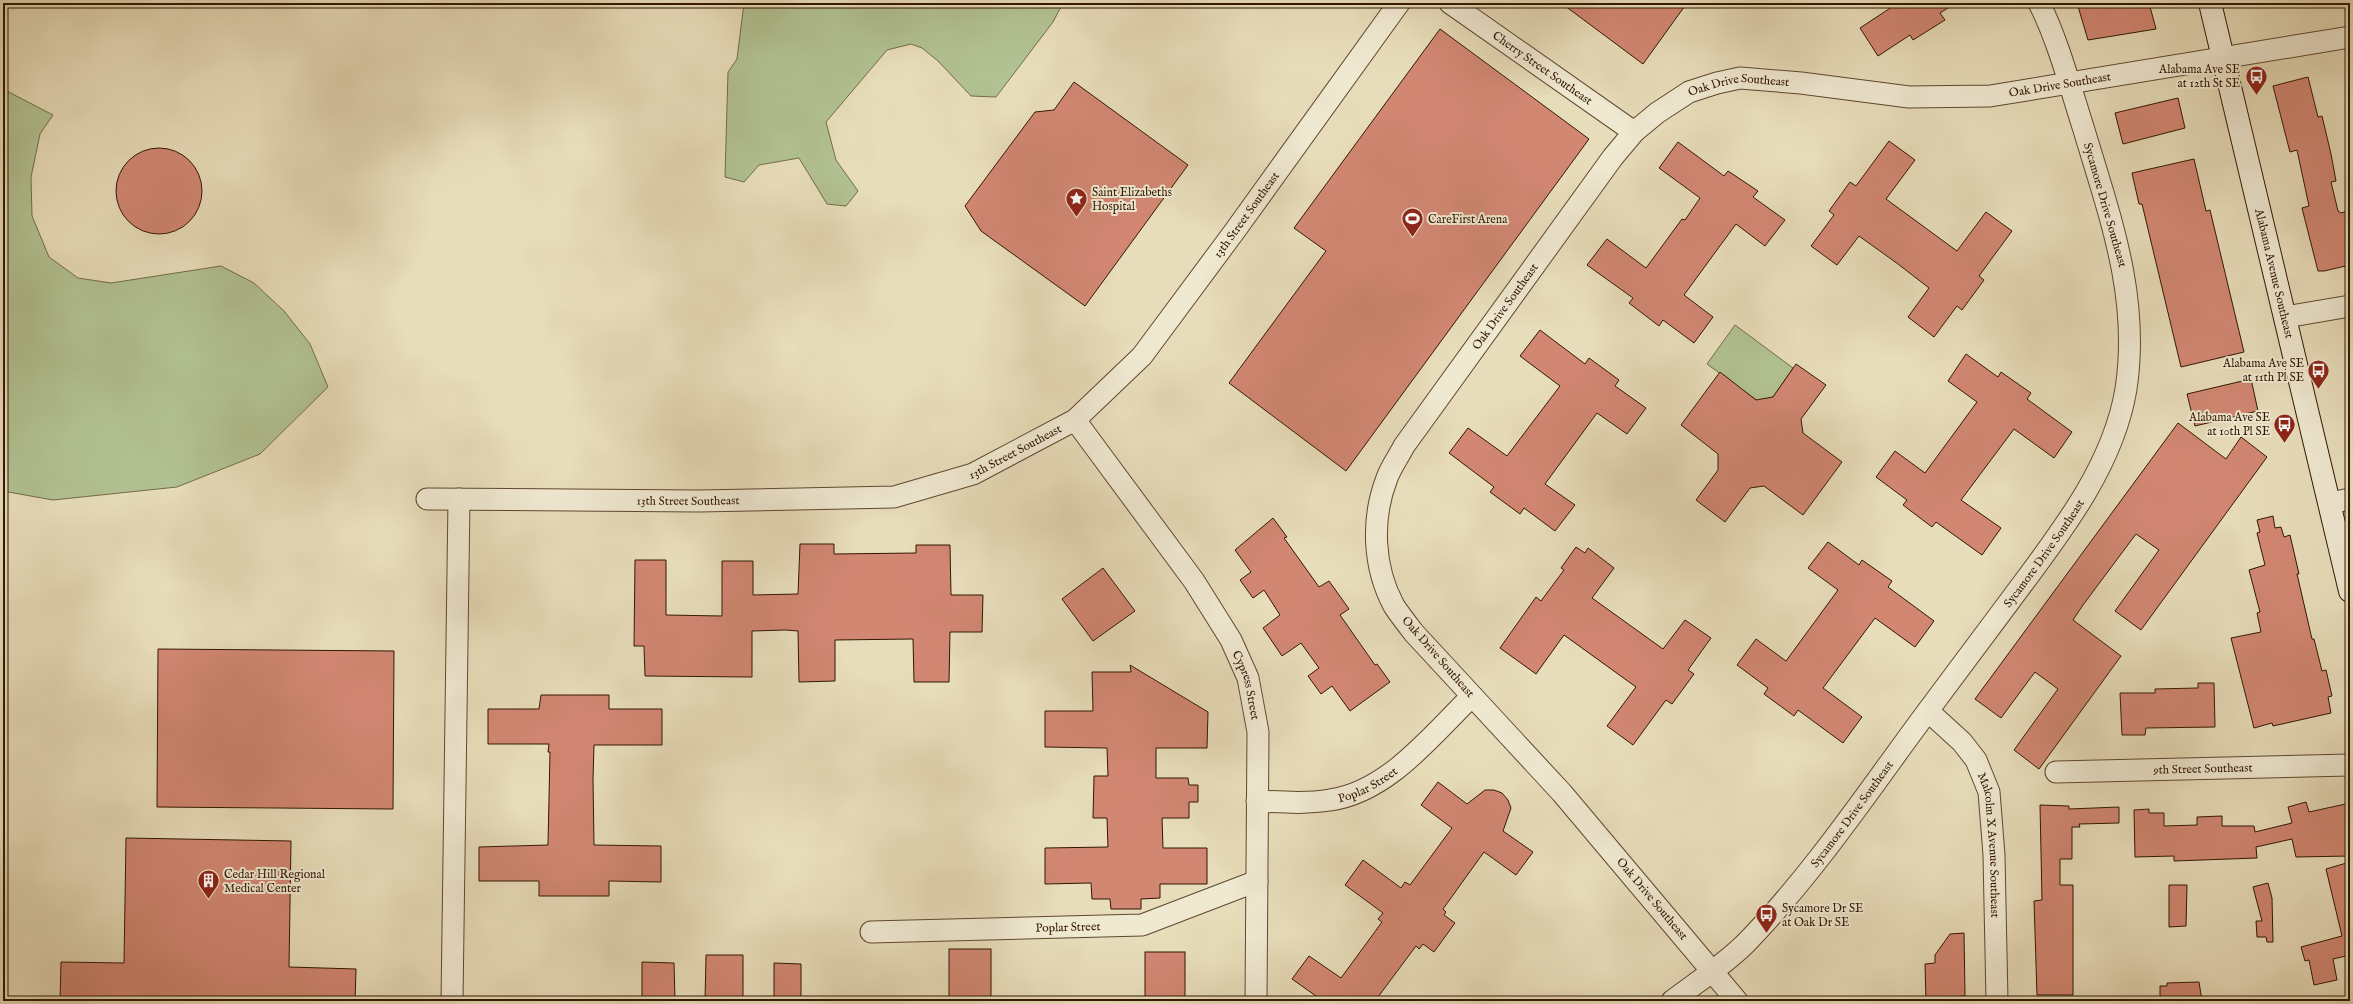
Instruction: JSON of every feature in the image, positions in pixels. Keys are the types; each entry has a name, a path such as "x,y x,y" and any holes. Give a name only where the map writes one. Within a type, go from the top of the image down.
{"main road":[{"name":"Alabama Avenue Southeast","path":"2210,3 2286,316 2340,501 2350,591"}],"street":[{"name":"13th Street Southeast","path":"427,499 699,501 894,497 973,474 1076,420 1142,356 1234,232 1399,3"},
{"name":"Cherry Street Southeast","path":"1450,3 1634,132"},
{"name":"Sycamore Drive Southeast","path":"1672,1001 1744,945 1797,886 1928,711 2071,515 2097,472 2120,415 2126,391 2130,320 2128,290 2116,235 2069,84 2039,3"},
{"name":"Oak Drive Southeast","path":"1736,1001 1562,793 1414,633 1394,606 1380,573 1376,535 1378,505 1387,477 1404,446 1613,158 1634,132 1656,113 1689,92 1717,83 1740,78 1801,83 1908,97 1990,96 2224,59 2350,37"},
{"path":"2286,316 2350,306"},
{"name":"Cypress Street","path":"1076,420 1194,580 1231,640 1248,678 1258,732 1256,1001"},
{"path":"452,1001 459,499"},
{"name":"Poplar Street","path":"1257,801 1330,800 1353,795 1380,782 1472,696"},
{"name":"Malcolm X Avenue Southeast","path":"1928,711 1962,742 1976,760 1989,792 1994,855 1997,1001"},
{"name":"9th Street Southeast","path":"2056,772 2350,765"},
{"name":"Poplar Street","path":"871,932 1142,925 1257,881"}],"green space":[{"path":"744,3 1063,3 1053,22 996,97 971,96 938,61 922,48 911,44 887,50 826,122 836,160 858,191 846,206 827,204 799,158 759,165 744,182 725,177 728,72 737,59"},
{"path":"3,89 53,115 40,134 31,177 32,216 49,257 78,278 111,283 221,266 254,283 284,311 310,344 328,387 260,454 177,487 53,500 3,491"},
{"path":"1735,325 1793,368 1773,397 1758,401 1707,364"}],"building":[{"path":"1561,3 1687,3 1643,64"},
{"path":"1898,3 1956,3 1940,13 1945,20 1913,40 1910,35 1878,56 1860,28"},
{"path":"2077,3 2149,3 2156,29 2088,40"},
{"name":"CareFirst Arena","path":"1440,29 1589,139 1346,471 1229,383 1326,251 1294,228"},
{"path":"2308,77 2318,117 2322,116 2331,154 2336,181 2331,182 2338,211 2341,213 2350,210 2350,265 2324,271 2318,271 2302,208 2309,206 2297,150 2290,152 2273,86"},
{"path":"1074,82 1188,165 1085,306 981,231 965,206 1035,112 1054,110"},
{"path":"2178,98 2185,128 2123,144 2115,113"},
{"path":"1889,141 1915,160 1886,199 1957,251 1986,212 2012,231 1979,276 1984,280 1962,310 1957,306 1934,337 1908,317 1929,288 1898,264 1859,236 1837,265 1811,246 1834,215 1829,211 1850,182 1856,186"},
{"path":"1678,142 1724,176 1728,171 1758,191 1753,197 1785,220 1765,246 1736,224 1684,295 1713,317 1694,343 1663,320 1659,326 1629,303 1633,298 1587,265 1607,239 1646,268 1682,219 1685,220 1700,198 1659,168"},
{"path":"159,148 167,149 183,155 195,167 201,183 201,199 195,215 183,227 167,233 159,234 151,233 135,227 123,215 117,199 116,191 117,183 123,167 135,155 151,149"},
{"path":"2194,159 2206,211 2210,210 2244,352 2181,367 2142,204 2139,204 2132,173"},
{"path":"1540,330 1585,364 1589,358 1619,380 1615,386 1646,408 1627,434 1597,413 1545,484 1575,505 1555,531 1524,508 1520,514 1490,492 1494,487 1449,453 1468,428 1507,456 1560,386 1520,356"},
{"path":"1966,354 1998,377 2001,372 2031,393 2027,399 2072,432 2054,458 2014,429 1961,500 2001,528 1982,555 1936,522 1932,527 1903,505 1907,500 1876,477 1895,451 1925,473 1977,402 1948,381"},
{"path":"1796,364 1826,385 1801,419 1803,433 1842,462 1803,515 1764,486 1750,488 1725,522 1696,500 1718,470 1718,454 1681,425 1720,372 1756,400 1773,397"},
{"path":"2251,379 2258,411 2195,426 2187,394"},
{"path":"2178,423 2226,459 2241,437 2267,457 2141,630 2115,611 2159,550 2136,534 2083,605 2073,620 2121,656 2039,769 2014,750 2058,689 2035,672 2001,718 1975,699"},
{"path":"2273,516 2275,528 2281,527 2284,537 2290,535 2299,574 2297,574 2312,639 2314,639 2322,671 2326,670 2332,696 2328,697 2331,713 2273,726 2272,723 2254,728 2231,638 2261,632 2257,613 2260,612 2249,570 2265,565 2257,533 2260,532 2257,520"},
{"path":"1273,518 1287,537 1284,538 1319,587 1329,581 1349,609 1340,615 1375,665 1377,664 1390,682 1350,711 1332,686 1321,694 1308,676 1319,668 1301,643 1282,656 1263,628 1280,615 1264,590 1253,598 1240,580 1251,572 1235,550"},
{"path":"1828,542 1859,565 1862,560 1892,581 1888,587 1934,621 1915,647 1875,618 1823,688 1862,717 1843,743 1798,710 1794,716 1764,694 1768,688 1737,665 1756,639 1786,661 1838,590 1808,568"},
{"path":"800,544 834,544 834,554 916,553 916,545 950,545 951,595 983,595 982,632 950,632 949,682 914,682 913,639 835,640 835,681 799,682 798,631 786,630 752,631 752,677 645,676 644,646 634,646 635,560 666,560 666,615 722,616 722,561 753,561 753,595 798,594"},
{"path":"1576,547 1585,553 1588,548 1614,568 1592,598 1663,649 1685,620 1711,638 1688,670 1694,674 1672,704 1666,700 1633,745 1607,726 1636,687 1564,635 1536,674 1500,648 1536,597 1541,601 1564,570 1561,568"},
{"path":"1103,568 1135,611 1093,641 1062,599"},
{"path":"158,649 394,651 393,809 157,807"},
{"path":"1130,665 1208,712 1207,748 1156,748 1156,778 1188,778 1189,785 1198,785 1198,802 1189,802 1189,818 1162,818 1163,848 1207,848 1207,884 1160,884 1160,898 1141,899 1141,909 1111,909 1110,899 1092,899 1091,883 1045,884 1045,848 1108,847 1107,818 1093,818 1094,776 1108,776 1107,748 1045,747 1045,711 1093,711 1092,672 1131,672"},
{"path":"2198,683 2214,683 2215,727 2146,728 2145,735 2122,735 2120,693 2155,693 2155,689 2198,688"},
{"path":"541,695 609,695 609,709 662,709 662,745 594,745 593,779 594,845 661,846 661,882 609,881 609,896 539,896 539,881 479,881 479,847 548,845 549,744 488,744 488,709 539,709"},
{"path":"1438,782 1467,804 1485,790 1494,790 1502,793 1508,800 1511,808 1503,831 1533,852 1516,875 1484,852 1443,909 1446,912 1444,915 1455,923 1434,952 1423,944 1419,949 1416,946 1375,1001 1323,1001 1292,979 1309,956 1341,978 1382,922 1378,919 1383,913 1345,885 1363,860 1401,888 1405,882 1410,885 1452,828 1421,805"},
{"path":"2306,802 2309,812 2350,803 2350,856 2296,857 2292,839 2256,847 2257,858 2174,861 2174,856 2135,857 2134,810 2149,809 2149,813 2164,813 2164,826 2197,825 2197,817 2222,816 2222,826 2254,826 2255,832 2292,823 2288,807"},
{"path":"2040,805 2069,806 2069,809 2119,807 2119,823 2079,824 2080,827 2072,827 2072,859 2060,859 2060,885 2073,885 2073,995 2037,995 2034,901 2042,900"},
{"name":"Cedar Hill Regional Medical Center","path":"126,838 291,841 289,967 356,969 355,1001 60,1001 61,962 124,963"},
{"path":"2350,862 2350,955 2333,959 2337,980 2314,985 2309,960 2305,961 2301,947 2342,936 2326,869"},
{"path":"2268,883 2272,898 2273,942 2267,942 2266,937 2257,937 2256,921 2262,921 2253,887"},
{"path":"2169,885 2187,885 2186,926 2169,927"},
{"path":"1964,933 1965,996 1960,996 1960,1001 1926,1001 1925,964 1935,963 1935,955 1950,934"},
{"path":"949,949 991,949 991,1001 949,1001"},
{"path":"1145,952 1185,952 1185,1001 1145,1001"},
{"path":"706,955 743,955 743,1001 705,1001"},
{"path":"642,962 674,963 675,1001 642,1001"},
{"path":"774,963 801,964 801,1001 774,1001"},
{"path":"2199,982 2202,1001 2160,1001 2160,986 2167,986 2167,983"}],"place":[{"name":"Alabama Ave SE at 12th St SE","path":"2256,96"},
{"name":"Saint Elizabeths Hospital","path":"1076,218"},
{"name":"CareFirst Arena","path":"1413,238"},
{"name":"Alabama Ave SE at 11th Pl SE","path":"2319,390"},
{"name":"Alabama Ave SE at 10th Pl SE","path":"2285,444"},
{"name":"Cedar Hill Regional Medical Center","path":"208,900"},
{"name":"Sycamore Dr SE at Oak Dr SE","path":"1766,934"}]}
